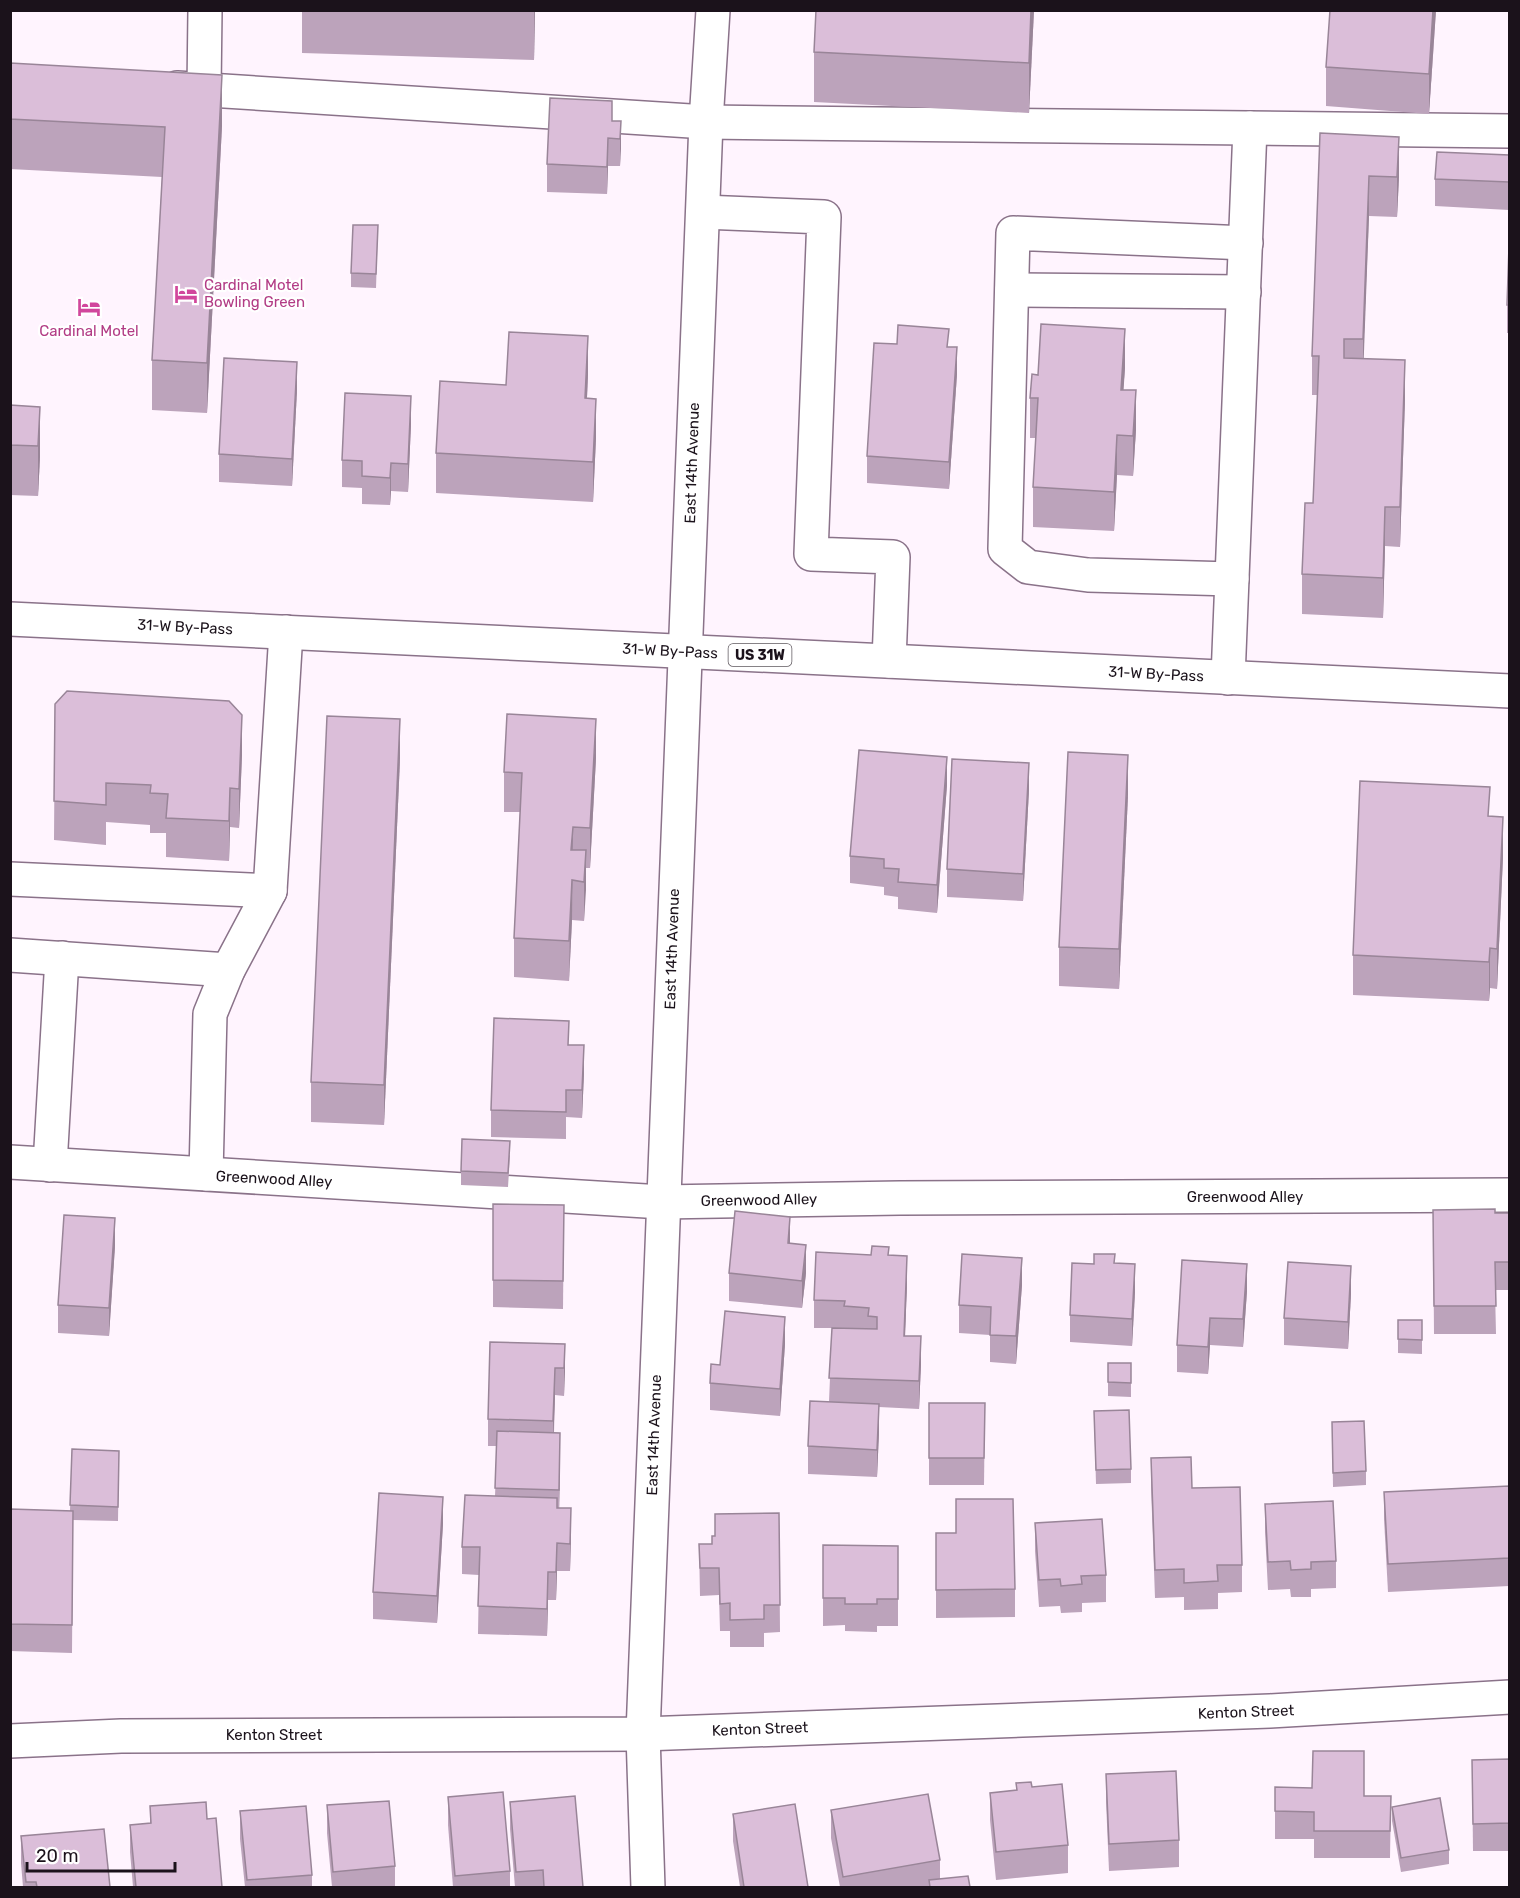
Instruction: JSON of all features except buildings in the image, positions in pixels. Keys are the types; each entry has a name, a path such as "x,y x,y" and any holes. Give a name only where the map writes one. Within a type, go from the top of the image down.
{"street":[{"path":"204,90 205,10"},
{"name":"East 14th Avenue","path":"648,1887 643,1734 702,212 713,10"},
{"path":"147,86 706,122 1509,131"},
{"path":"1228,678 1250,128"},
{"path":"702,212 824,217 811,554 893,557 889,661"},
{"path":"1232,579 1088,575 1028,567 1005,549 1013,233 1246,243"},
{"path":"1011,290 1244,292"},
{"name":"31-W By-Pass","path":"10,619 1509,691"},
{"path":"206,1174 210,1014 228,970 270,891 286,632"},
{"path":"10,879 270,891"},
{"path":"10,955 228,970"},
{"path":"50,1165 62,958"},
{"name":"Greenwood Alley","path":"10,1162 662,1202 900,1198 1509,1195"},
{"name":"Kenton Street","path":"10,1741 133,1736 643,1734 1270,1711 1509,1697"}],"place":[{"name":"Cardinal Motel Bowling Green","path":"186,294"},
{"name":"Cardinal Motel","path":"89,307"}]}
